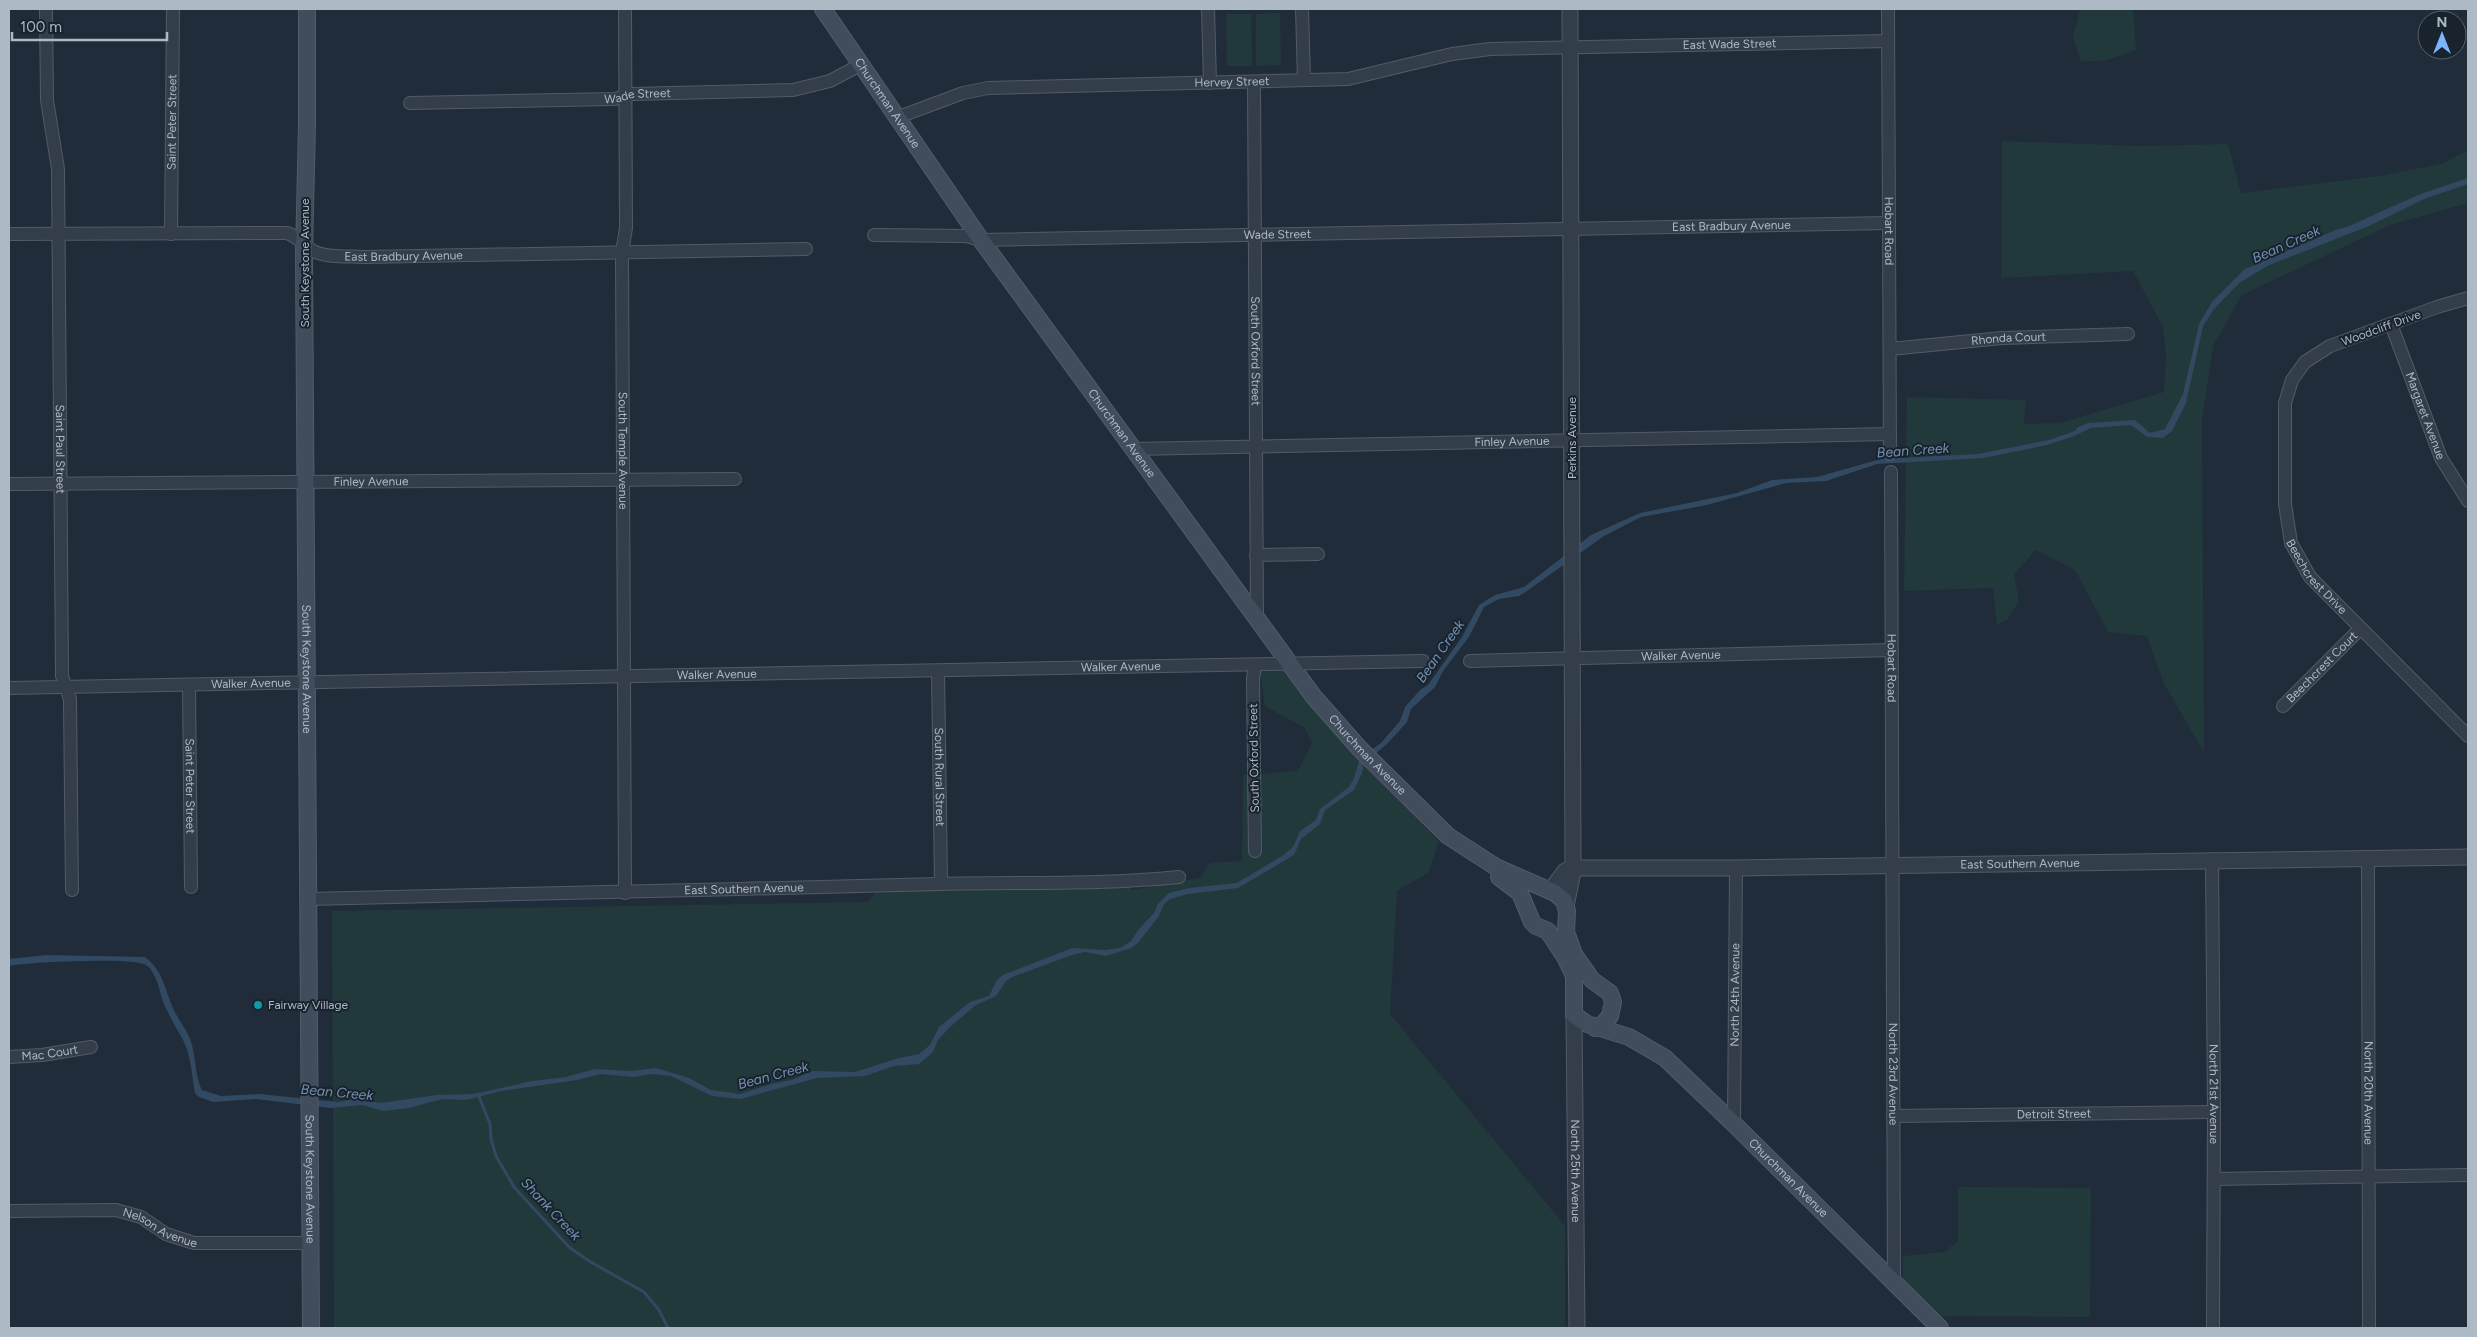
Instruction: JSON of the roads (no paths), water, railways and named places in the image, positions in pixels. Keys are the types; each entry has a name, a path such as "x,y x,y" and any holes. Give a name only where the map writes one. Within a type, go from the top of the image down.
{"main road":[{"name":"South Keystone Avenue","path":"307,9 304,243 311,1328"},
{"name":"Churchman Avenue","path":"823,9 981,240 1314,697 1360,749 1448,836 1496,867 1560,896 1565,914 1566,932 1574,954 1592,980 1610,993 1616,1017 1630,1037"},
{"name":"Churchman Avenue","path":"1448,836 1451,843 1464,854 1520,893 1532,922 1548,931 1565,957 1574,976 1574,1016 1595,1028 1630,1037 1665,1058 1940,1328"},
{"path":"1528,910 1533,897 1548,891"},
{"path":"1548,931 1557,928 1565,914"},
{"path":"1595,1028 1607,1020 1613,1008"}],"street":[{"name":"Saint Paul Street","path":"46,9 47,100 58,160 62,676 70,699 72,890"},
{"name":"Saint Peter Street","path":"171,234 173,9"},
{"name":"South Temple Avenue","path":"625,9 626,234 622,253 626,664 624,677 625,893"},
{"path":"1208,9 1210,83"},
{"path":"1302,9 1304,80"},
{"name":"Perkins Avenue","path":"1565,914 1571,868 1574,659 1572,581 1570,9"},
{"name":"Hobart Road","path":"1888,9 1890,454"},
{"name":"East Wade Street","path":"1571,47 1888,41"},
{"name":"Hervey Street","path":"896,118 963,94 988,88 1254,82 1360,77 1480,49 1571,47"},
{"name":"Wade Street","path":"410,103 614,99 632,94 793,90 830,81 860,65"},
{"name":"South Oxford Street","path":"1254,82 1257,619"},
{"name":"East Bradbury Avenue","path":"1572,229 1889,223"},
{"name":"Wade Street","path":"981,240 1572,229"},
{"name":"East Bradbury Avenue","path":"9,234 287,233 295,236 314,251 322,254 364,257 806,249"},
{"path":"874,235 966,236 981,240"},
{"name":"Woodcliff Drive","path":"2300,368 2320,351 2437,307 2468,298"},
{"name":"Margaret Avenue","path":"2390,324 2435,445 2446,467 2468,500"},
{"name":"Rhonda Court","path":"1890,349 2002,338 2128,334"},
{"name":"Beechcrest Drive","path":"2300,368 2288,389 2285,407 2285,504 2288,533 2295,552 2310,577 2468,736"},
{"name":"Finley Avenue","path":"1133,449 1890,434"},
{"name":"Hobart Road","path":"1890,472 1893,865"},
{"name":"Finley Avenue","path":"9,484 735,479"},
{"path":"1256,555 1318,554"},
{"name":"Beechcrest Court","path":"2283,706 2360,629"},
{"name":"Walker Avenue","path":"1470,661 1892,650"},
{"name":"Walker Avenue","path":"9,688 307,684 1423,661"},
{"name":"South Oxford Street","path":"1255,665 1253,678 1255,850"},
{"name":"South Rural Street","path":"938,671 941,884"},
{"name":"Saint Peter Street","path":"189,685 191,887"},
{"name":"East Southern Avenue","path":"1571,868 1736,868 2212,859 2468,857"},
{"name":"North 20th Avenue","path":"2368,858 2369,1328"},
{"name":"North 21st Avenue","path":"2212,859 2213,1328"},
{"name":"North 23rd Avenue","path":"1893,865 1894,1284"},
{"path":"1548,891 1565,871 1571,868"},
{"name":"North 24th Avenue","path":"1734,1124 1736,868"},
{"name":"East Southern Avenue","path":"309,899 941,884 1134,882 1179,877"},
{"name":"North 25th Avenue","path":"1574,1016 1577,1328"},
{"name":"Mac Court","path":"9,1057 42,1055 91,1047"},
{"name":"Detroit Street","path":"1893,1116 2214,1112"},
{"path":"2214,1179 2468,1175"},
{"name":"Nelson Avenue","path":"9,1211 116,1210 141,1217 166,1234 194,1243 311,1243"}],"water":[{"name":"Bean Creek","path":"2468,178 2468,184 2424,199 2369,226 2267,266 2239,283 2214,309 2203,326 2186,403 2172,431 2163,438 2147,437 2131,425 2091,428 2047,445 1983,458 1877,464 1826,481 1786,483 1707,505 1641,517 1604,536 1519,596 1499,599 1484,607 1469,637 1443,671 1435,687 1411,709 1407,722 1387,744 1364,763 1362,773 1354,790 1325,810 1320,824 1301,839 1294,855 1238,888 1188,894 1170,899 1164,904 1159,916 1138,943 1131,948 1106,956 1085,952 1075,954 1012,977 1006,981 996,996 976,1005 950,1027 938,1040 933,1052 919,1064 894,1066 865,1076 817,1078 740,1099 712,1096 671,1076 652,1074 634,1077 600,1074 577,1080 501,1091 466,1100 442,1099 409,1108 383,1111 362,1105 330,1108 256,1099 213,1102 199,1097 195,1093 186,1046 163,1001 156,978 146,965 122,961 102,961 9,966 9,959 47,955 145,957 161,976 172,1006 189,1037 202,1090 221,1096 260,1094 338,1102 355,1099 381,1103 437,1095 474,1094 532,1081 566,1077 595,1069 632,1071 656,1068 689,1078 711,1090 740,1094 771,1084 792,1080 812,1071 855,1072 899,1058 919,1054 930,1045 939,1027 970,1002 989,996 997,980 1003,975 1072,948 1105,950 1120,948 1131,941 1154,913 1158,904 1169,893 1189,888 1237,883 1282,856 1293,847 1300,831 1316,820 1320,809 1349,787 1360,758 1381,743 1400,721 1405,707 1420,690 1428,685 1462,637 1479,605 1495,595 1524,587 1591,535 1640,513 1737,493 1772,480 1817,477 1881,459 1978,454 2049,440 2075,431 2078,427 2088,423 2135,420 2150,433 2165,429 2183,394 2199,324 2212,302 2245,269 2418,195"}],"waterway":[{"name":"Shank Creek","path":"478,1094 490,1124 491,1139 496,1156 514,1187 569,1247 589,1261 644,1292 659,1310 668,1328"}],"place":[{"name":"Fairway Village","path":"258,1005"}]}
